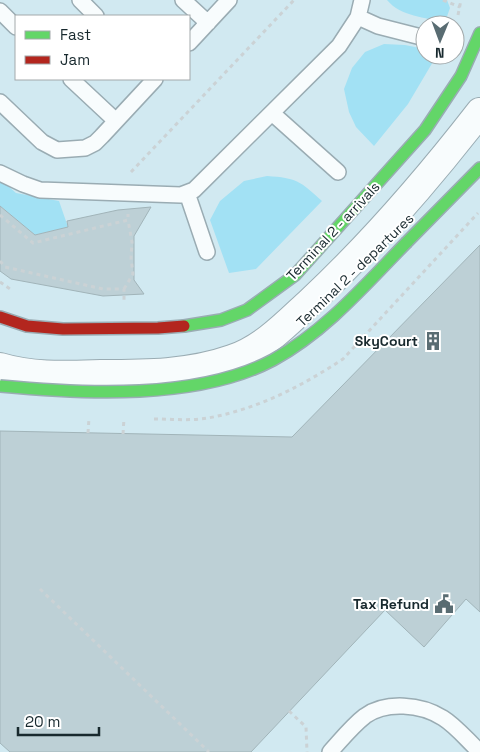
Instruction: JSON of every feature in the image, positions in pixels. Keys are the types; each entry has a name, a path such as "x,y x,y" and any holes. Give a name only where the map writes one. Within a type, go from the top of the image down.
{"street":[{"name":"Terminal 2 - arrivals","path":"0,317 28,326 63,329 158,328 193,325 220,320 247,310 295,275 425,130 461,76 480,33"},
{"path":"0,367 42,374 149,374 174,372 233,359 256,347 273,336 348,266 414,194 480,112"},
{"name":"Terminal 2 - departures","path":"0,386 149,391 197,386 240,375 269,363 304,341 328,321 480,168"}],"lane":[{"path":"80,0 95,15"},
{"path":"183,0 208,23"},
{"path":"190,42 229,0"},
{"path":"0,173 40,190 187,194 194,190 339,46 358,17 362,0"},
{"path":"0,11 15,26"},
{"path":"358,17 378,26 415,35"},
{"path":"73,80 116,121"},
{"path":"0,102 42,142 57,150 68,150 95,143 154,80"},
{"path":"272,113 338,172"},
{"path":"187,194 207,252"},
{"path":"330,752 364,717 388,706 419,709 444,718 480,752"}],"path":[{"path":"126,177 294,0"},
{"path":"443,0 460,7"},
{"path":"456,0 460,7"},
{"path":"458,15 461,0"},
{"path":"124,302 124,289 133,274 132,242 128,220"},
{"path":"0,260 5,267 103,289 124,289"},
{"path":"40,589 209,752"},
{"path":"289,711 306,726 306,752"}],"shaded area":[{"path":"387,0 447,0 450,8 448,15 415,16 399,10"},
{"path":"384,44 405,45 415,47 415,65 431,65 408,104 374,146 356,127 349,112 344,89 352,68 365,52"},
{"path":"267,176 298,182 322,201 256,269 229,273 210,220 220,201 244,181"},
{"path":"0,179 16,193 59,201 68,227 35,235 0,206"}],"building":[{"path":"0,206 35,235 68,227 67,221 118,210 151,207 134,236 134,280 144,294 103,296 11,279 0,271"},
{"path":"480,245 480,612 466,599 424,647 385,610 251,752 10,752 0,743 0,431 292,437"}],"traffic: fast":[{"path":"184,326 221,320 247,310 295,275 425,130 461,76 480,33"},
{"path":"407,242 480,168"},
{"path":"0,386 67,391 140,391 176,388 210,382 243,373 273,360 311,335 361,290 407,242"}],"traffic: jam":[{"path":"0,317 27,326 63,329 184,326"}],"place":[{"name":"SkyCourt","path":"433,341"},
{"name":"Tax Refund","path":"444,604"}]}
